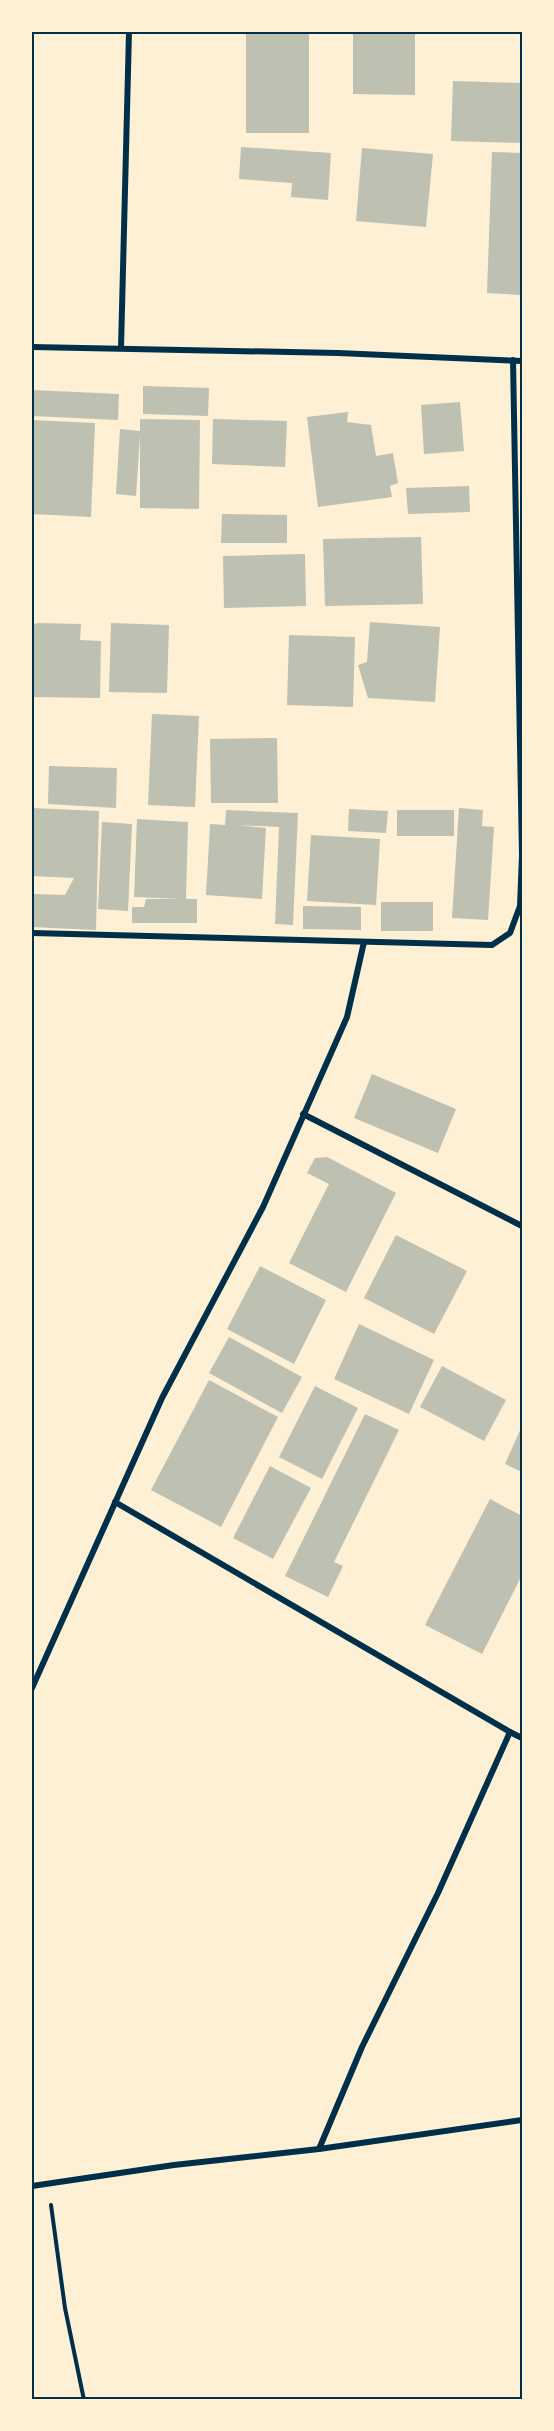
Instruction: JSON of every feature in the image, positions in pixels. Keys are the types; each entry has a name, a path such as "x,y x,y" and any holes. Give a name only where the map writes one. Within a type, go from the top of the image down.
{"street":[{"path":"121,348 129,32"},
{"path":"32,347 338,352 522,361"},
{"path":"32,933 492,945 510,933 520,906 522,855 513,360"},
{"path":"32,1688 162,1398 263,1207 347,1017 364,942"},
{"path":"303,1114 522,1226"},
{"path":"115,1502 522,1738"},
{"path":"319,2149 362,2047 438,1893 510,1732"},
{"path":"32,2186 174,2165 319,2149 522,2120"}],"path":[{"path":"48,2184 65,2308 84,2400"}],"building":[{"path":"246,32 309,32 309,133 246,133"},
{"path":"353,32 415,32 415,95 353,94"},
{"path":"453,81 522,83 522,143 451,141"},
{"path":"241,147 331,153 328,200 291,197 292,183 239,179"},
{"path":"362,148 433,154 426,227 356,221"},
{"path":"492,152 522,153 522,295 487,293"},
{"path":"143,386 209,388 208,416 143,414"},
{"path":"32,390 119,394 118,420 32,416"},
{"path":"460,402 464,451 424,454 421,405"},
{"path":"348,412 347,422 371,425 376,456 393,453 398,483 390,486 392,497 318,507 307,417"},
{"path":"140,419 200,420 199,509 140,508 140,435 136,496 116,494 120,429 140,431"},
{"path":"213,419 287,421 285,467 212,464"},
{"path":"32,420 95,423 91,517 32,514"},
{"path":"469,486 470,512 408,514 406,488"},
{"path":"222,514 287,515 287,543 221,543"},
{"path":"421,537 423,604 325,606 323,539"},
{"path":"305,554 306,606 224,608 223,556"},
{"path":"370,622 440,627 435,702 368,698 358,665 367,662"},
{"path":"37,623 81,624 80,640 101,641 100,698 32,697 32,625"},
{"path":"111,623 169,625 167,693 109,692"},
{"path":"289,635 355,637 353,707 287,705"},
{"path":"152,714 199,716 195,807 148,805"},
{"path":"277,738 278,803 211,803 210,739"},
{"path":"49,766 117,768 116,808 48,804"},
{"path":"32,808 99,811 96,930 32,927 32,894 65,895 74,878 32,876"},
{"path":"459,808 483,810 482,826 494,827 488,920 452,918"},
{"path":"349,809 388,811 386,833 348,831"},
{"path":"226,810 298,813 293,925 275,924 279,827 236,825 266,828 262,899 206,895 210,824 225,825"},
{"path":"397,810 454,810 454,836 397,836"},
{"path":"137,819 188,822 186,899 197,899 197,923 132,923 132,907 144,907 146,899 182,899 134,897"},
{"path":"102,822 132,824 128,911 98,909"},
{"path":"311,835 380,839 376,905 307,901"},
{"path":"381,902 433,902 433,931 381,931"},
{"path":"303,906 361,907 361,930 303,929"},
{"path":"372,1074 456,1109 438,1153 354,1118"},
{"path":"327,1157 396,1193 346,1292 289,1263 329,1184 307,1173 315,1158"},
{"path":"396,1235 467,1271 434,1334 364,1298"},
{"path":"260,1266 326,1300 294,1364 227,1329"},
{"path":"359,1324 434,1360 409,1414 334,1379"},
{"path":"229,1337 302,1377 282,1413 209,1373"},
{"path":"442,1366 506,1400 484,1441 420,1407"},
{"path":"209,1380 278,1417 221,1527 151,1490"},
{"path":"315,1386 358,1408 322,1479 279,1457"},
{"path":"365,1414 399,1430 334,1562 343,1566 328,1597 285,1576"},
{"path":"522,1426 522,1472 505,1464"},
{"path":"270,1466 311,1488 273,1559 233,1538"},
{"path":"490,1499 522,1516 522,1575 482,1654 425,1625"}]}
